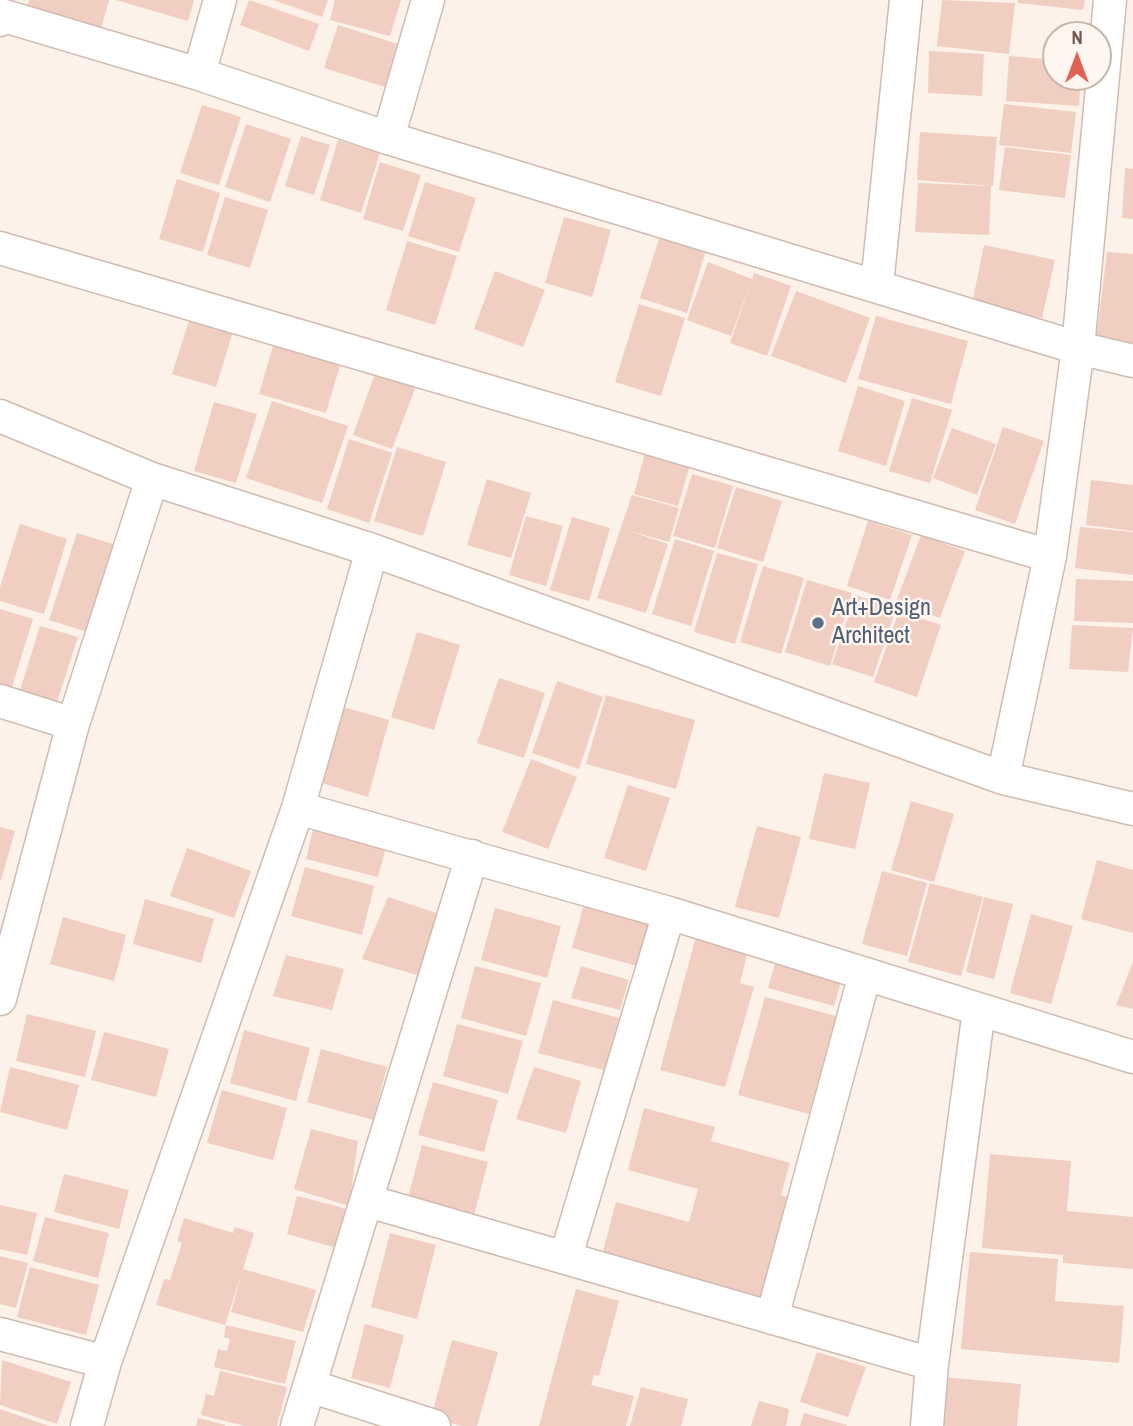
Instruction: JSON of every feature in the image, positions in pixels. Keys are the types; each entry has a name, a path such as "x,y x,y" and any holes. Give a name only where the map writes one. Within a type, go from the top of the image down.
{"street":[{"path":"199,74 220,0"},
{"path":"388,138 428,0"},
{"path":"877,285 906,0"},
{"path":"1003,778 1050,556 1078,348 1110,0"},
{"path":"2,12 199,74 388,138 1078,348 1133,360"},
{"path":"0,248 1050,556"},
{"path":"0,416 152,479 372,550 1003,778 1133,809"},
{"path":"0,999 73,724 152,479"},
{"path":"86,1426 105,1362 298,807 372,550"},
{"path":"0,701 73,724"},
{"path":"298,807 669,913 1133,1057"},
{"path":"297,1426 368,1201 471,856"},
{"path":"566,1256 669,913"},
{"path":"772,1318 865,974"},
{"path":"928,1426 932,1364 979,1010"},
{"path":"368,1201 566,1256 932,1364"},
{"path":"0,1334 105,1362"},
{"path":"310,1386 434,1426"}],"building":[{"path":"29,0 109,0 100,32 26,12"},
{"path":"116,0 194,0 188,21"},
{"path":"249,0 319,24 309,51 240,25"},
{"path":"273,0 328,0 322,17"},
{"path":"335,0 401,0 390,36 330,20"},
{"path":"942,0 1015,3 1009,54 937,46"},
{"path":"1018,0 1085,0 1083,10 1018,3"},
{"path":"338,25 398,44 385,87 324,68"},
{"path":"929,51 984,54 982,96 928,93"},
{"path":"1009,56 1042,59 1042,91 1080,91 1079,106 1006,101"},
{"path":"1004,104 1076,112 1071,153 999,145"},
{"path":"202,105 241,117 219,185 180,173"},
{"path":"246,124 291,139 270,202 225,187"},
{"path":"920,132 997,137 993,186 917,180"},
{"path":"301,136 330,145 314,195 285,186"},
{"path":"338,140 380,153 361,213 320,200"},
{"path":"1005,147 1071,155 1065,198 999,190"},
{"path":"380,162 421,175 403,231 363,219"},
{"path":"1125,168 1133,169 1133,219 1122,218"},
{"path":"177,179 220,193 203,252 159,239"},
{"path":"425,182 476,198 459,252 408,236"},
{"path":"918,183 991,186 989,235 915,232"},
{"path":"225,197 268,210 250,268 207,255"},
{"path":"564,217 611,230 592,297 545,283"},
{"path":"660,236 706,250 687,313 640,298"},
{"path":"407,241 457,256 435,325 386,310"},
{"path":"984,245 1055,260 1042,318 972,304"},
{"path":"1107,252 1133,254 1133,349 1096,341"},
{"path":"708,262 752,279 754,273 791,286 767,356 730,343 751,282 731,336 687,320"},
{"path":"495,271 545,290 523,347 474,329"},
{"path":"796,291 870,318 846,383 771,356"},
{"path":"639,304 685,318 661,396 615,382"},
{"path":"191,315 234,328 216,387 172,374"},
{"path":"876,316 968,341 951,404 858,379"},
{"path":"276,336 343,355 326,413 259,394"},
{"path":"376,371 416,386 392,449 353,435"},
{"path":"858,386 905,401 886,466 838,451"},
{"path":"912,398 952,410 930,483 889,471"},
{"path":"272,401 348,426 322,503 246,478"},
{"path":"214,402 257,414 236,483 194,471"},
{"path":"1003,427 1044,441 1015,524 975,510"},
{"path":"952,428 996,444 977,495 933,478"},
{"path":"349,439 392,453 369,523 327,509"},
{"path":"397,447 446,462 423,536 374,521"},
{"path":"645,453 690,465 678,506 634,494"},
{"path":"692,474 733,486 715,548 673,536"},
{"path":"487,479 531,493 511,558 467,545"},
{"path":"1091,480 1133,485 1133,531 1086,525"},
{"path":"736,487 782,501 763,562 717,548"},
{"path":"632,495 679,508 669,542 626,530 668,544 646,613 597,598"},
{"path":"526,516 563,526 546,586 509,575"},
{"path":"572,517 610,528 589,601 550,590"},
{"path":"868,521 912,535 890,600 847,586"},
{"path":"20,524 67,539 44,614 0,601 0,587"},
{"path":"1080,527 1133,532 1133,575 1075,568"},
{"path":"77,533 119,546 91,633 49,620"},
{"path":"921,535 965,551 940,618 896,602"},
{"path":"675,539 714,551 691,626 652,614"},
{"path":"717,553 758,564 735,644 694,632"},
{"path":"763,566 804,578 781,654 740,642"},
{"path":"1076,579 1133,581 1133,623 1074,621"},
{"name":"Art+Design Architect","path":"807,580 852,593 830,666 785,652"},
{"path":"856,595 896,609 873,677 832,664"},
{"path":"0,609 33,619 10,693 0,689"},
{"path":"899,611 941,625 917,697 874,682"},
{"path":"1072,625 1133,628 1128,672 1069,669"},
{"path":"40,626 78,637 57,702 20,690"},
{"path":"417,632 460,645 434,730 391,717"},
{"path":"499,678 545,693 524,758 477,743"},
{"path":"557,681 603,697 579,769 532,753"},
{"path":"606,695 695,720 676,789 586,764"},
{"path":"343,707 389,720 368,797 322,783"},
{"path":"531,759 577,777 548,849 502,832"},
{"path":"824,773 870,783 855,849 809,839"},
{"path":"628,785 670,798 646,871 604,858"},
{"path":"911,801 954,814 934,882 891,870"},
{"path":"316,817 389,836 378,877 306,859"},
{"path":"757,826 801,837 779,918 735,907"},
{"path":"0,827 15,831 1,880 0,880"},
{"path":"187,848 251,871 234,918 170,896"},
{"path":"1097,860 1133,870 1133,933 1081,919"},
{"path":"305,867 374,886 362,935 291,916"},
{"path":"882,871 927,883 907,956 862,944"},
{"path":"930,883 983,897 961,976 908,962"},
{"path":"586,896 652,914 637,966 572,948"},
{"path":"388,897 442,915 420,976 362,959"},
{"path":"984,897 1013,904 994,979 966,972"},
{"path":"145,899 214,919 201,963 133,944"},
{"path":"495,908 561,926 547,978 481,960"},
{"path":"1031,914 1073,926 1051,1004 1010,993"},
{"path":"63,917 126,935 114,981 50,964"},
{"path":"698,929 750,943 740,983 754,987 725,1087 660,1070"},
{"path":"778,952 844,970 834,1006 768,988"},
{"path":"286,955 344,969 332,1010 273,996"},
{"path":"1133,962 1133,1009 1116,1005"},
{"path":"475,966 541,983 526,1036 461,1018"},
{"path":"581,966 629,980 620,1010 571,998"},
{"path":"765,997 836,1016 809,1114 738,1095"},
{"path":"553,1000 619,1018 604,1070 538,1053"},
{"path":"27,1014 96,1031 85,1077 16,1061"},
{"path":"457,1024 523,1041 508,1094 443,1076"},
{"path":"244,1030 310,1048 296,1101 230,1083"},
{"path":"104,1032 169,1049 156,1097 91,1080"},
{"path":"321,1049 387,1067 373,1120 307,1102"},
{"path":"10,1067 79,1085 67,1130 0,1112"},
{"path":"534,1067 581,1081 566,1133 516,1119"},
{"path":"433,1082 498,1100 484,1152 418,1135"},
{"path":"222,1090 287,1108 273,1160 207,1143"},
{"path":"644,1108 715,1127 711,1141 790,1163 781,1195 789,1197 761,1298 602,1255 616,1202 689,1222 698,1189 628,1170"},
{"path":"311,1129 358,1141 349,1206 294,1189"},
{"path":"422,1145 488,1162 474,1215 408,1197"},
{"path":"990,1154 1071,1161 1067,1211 1133,1217 1133,1269 1063,1263 1063,1255 982,1248"},
{"path":"64,1174 129,1190 119,1229 54,1212"},
{"path":"297,1196 351,1210 340,1249 287,1234"},
{"path":"0,1205 37,1213 27,1255 0,1249"},
{"path":"45,1217 109,1233 98,1278 33,1261"},
{"path":"184,1218 233,1233 235,1227 254,1233 243,1269 316,1290 303,1332 231,1312 242,1272 225,1325 156,1305 164,1279 170,1280 182,1243 177,1241"},
{"path":"390,1233 436,1245 417,1319 371,1307"},
{"path":"970,1252 1058,1259 1055,1301 1124,1306 1119,1363 961,1349"},
{"path":"0,1256 28,1263 16,1308 0,1304"},
{"path":"30,1267 99,1285 86,1335 17,1317"},
{"path":"576,1289 619,1301 599,1376 594,1375 591,1385 634,1396 626,1426 539,1426"},
{"path":"365,1324 404,1335 390,1388 351,1378"},
{"path":"226,1325 296,1341 285,1384 214,1367 218,1349 227,1351 230,1339 224,1337"},
{"path":"452,1340 498,1352 477,1426 462,1426 431,1418"},
{"path":"817,1352 866,1367 848,1417 800,1402"},
{"path":"2,1360 71,1382 57,1424 0,1405"},
{"path":"220,1371 287,1387 277,1426 245,1426 201,1415 206,1394 214,1396"},
{"path":"942,1377 1021,1384 1017,1426 938,1426"},
{"path":"641,1387 688,1399 681,1426 630,1426"},
{"path":"759,1401 789,1409 786,1426 751,1426"},
{"path":"0,1409 49,1426 0,1426"},
{"path":"804,1413 847,1425 847,1426 800,1426"},
{"path":"198,1418 225,1425 225,1426 196,1426"}],"place":[{"name":"Art+Design Architect","path":"818,623"}]}
